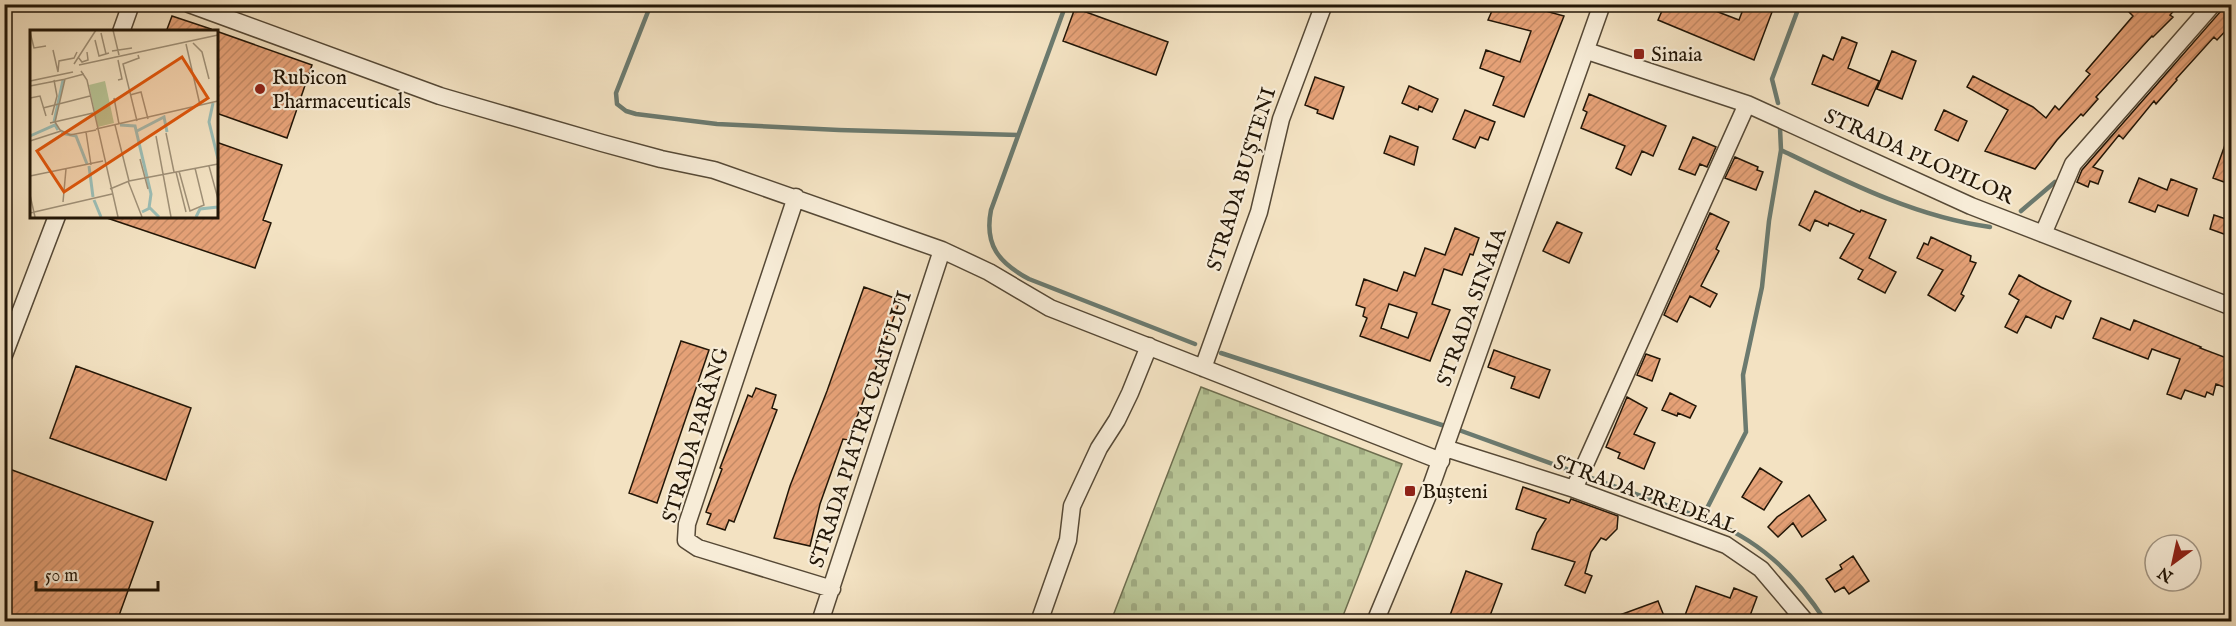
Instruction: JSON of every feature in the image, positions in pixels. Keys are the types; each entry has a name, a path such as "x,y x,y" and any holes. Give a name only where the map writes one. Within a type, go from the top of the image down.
{"street":[{"path":"122,30 131,4"},
{"name":"STRADA PREDEAL","path":"189,4 440,96 632,151 714,170 796,197 942,250 989,272 1050,308 1203,368 1445,448 1575,486 1711,538 1733,549 1761,569 1806,621"},
{"name":"STRADA BUȘTENI","path":"1203,368 1259,212 1281,119 1324,4"},
{"name":"STRADA SINAIA","path":"1375,621 1445,448 1602,4"},
{"path":"2043,234 2073,164 2214,4"},
{"name":"STRADA PLOPILOR","path":"1587,51 1748,104 1971,206 2232,307"},
{"path":"1575,486 1748,104"},
{"name":"STRADA PARÂNG","path":"796,197 685,533 686,540 698,548 832,589"},
{"path":"4,355 56,218"},
{"name":"STRADA PIATRA CRAIULUI","path":"820,621 942,250"},
{"path":"1039,621 1068,540 1072,506 1099,448 1117,420 1130,393 1149,346"}],"green space":[{"path":"1201,387 1402,464 1341,621 1111,621"}],"building":[{"path":"1495,4 1519,4 1564,16 1524,117 1493,105 1504,77 1480,68 1486,50 1520,62 1531,31 1488,20"},
{"path":"1665,4 1716,4 1713,10 1739,20 1745,4 1754,4 1772,12 1754,60 1658,20"},
{"path":"2136,4 2180,4 2170,15 2173,17 2152,36 2096,97 2098,99 2057,140 2035,169 1985,151 2008,110 1967,87 1973,76 2033,107 2046,118 2055,106 2059,110 2090,74 2086,71 2133,16 2129,12"},
{"path":"2223,4 2232,4 2232,24 2217,40 2214,37 2156,104 2154,101 2123,139 2119,135 2093,167 2103,171 2098,184 2090,181 2088,187 2077,182 2082,170 2221,11"},
{"path":"1075,8 1168,42 1156,75 1063,41"},
{"path":"172,16 211,29 211,30 167,30"},
{"name":"Rubicon Pharmaceuticals","path":"218,32 312,65 287,138 218,114"},
{"path":"1842,37 1857,43 1848,68 1879,81 1868,106 1812,84 1823,55 1833,60"},
{"path":"1892,51 1916,61 1902,99 1877,89"},
{"path":"1315,77 1344,87 1333,119 1305,105"},
{"path":"1409,86 1438,99 1432,112 1419,106 1418,110 1402,103"},
{"path":"1589,94 1666,126 1653,156 1642,151 1631,175 1616,168 1625,146 1581,128 1587,112 1583,110"},
{"path":"1465,110 1495,122 1488,140 1480,137 1475,148 1453,139"},
{"path":"1944,110 1967,121 1958,141 1935,130"},
{"path":"2230,131 2232,131 2232,185 2213,178"},
{"path":"1390,136 1418,147 1414,165 1384,153"},
{"path":"1693,137 1716,147 1707,167 1700,164 1695,175 1679,169"},
{"path":"218,143 282,165 263,220 271,223 255,268 107,218 218,218"},
{"path":"1735,157 1758,167 1757,170 1763,172 1756,190 1725,178"},
{"path":"2139,178 2167,190 2171,179 2197,189 2188,216 2158,205 2155,212 2129,202"},
{"path":"1815,191 1860,212 1861,210 1886,220 1869,258 1896,272 1885,293 1858,279 1863,270 1840,258 1854,234 1829,223 1828,226 1815,220 1810,231 1799,225"},
{"path":"1710,213 1729,222 1716,249 1719,251 1701,286 1717,294 1710,307 1690,296 1677,322 1664,315"},
{"path":"2214,215 2232,221 2232,237 2210,229"},
{"path":"1557,222 1582,233 1569,263 1543,251"},
{"path":"1455,228 1479,238 1462,275 1444,269 1432,304 1450,310 1430,361 1360,336 1367,318 1363,316 1365,308 1356,305 1364,279 1397,291 1404,272 1415,276 1425,248 1445,255","holes":["1389,304 1417,313 1408,338 1381,328"]},
{"path":"1931,237 1971,256 1970,261 1976,263 1961,294 1964,296 1955,311 1928,295 1943,270 1917,258 1924,243 1928,245"},
{"path":"2019,275 2071,301 2063,319 2056,316 2051,328 2026,316 2017,333 2005,327 2019,300 2009,294"},
{"path":"864,287 900,300 881,355 848,440 843,439 820,504 810,546 774,538 790,486"},
{"path":"2101,318 2130,330 2134,320 2232,360 2232,390 2216,384 2213,395 2207,392 2205,397 2185,390 2181,399 2167,394 2180,359 2152,349 2148,359 2093,338"},
{"path":"681,341 709,350 657,503 629,493"},
{"path":"1494,350 1550,370 1539,398 1511,388 1515,377 1488,367"},
{"path":"1646,354 1660,359 1652,381 1637,375"},
{"path":"76,366 191,408 166,480 50,438"},
{"path":"756,388 776,395 772,408 777,410 734,522 729,520 725,530 707,524 711,514 706,512 748,395 752,397"},
{"path":"1670,393 1696,406 1690,418 1662,410"},
{"path":"1627,397 1647,408 1634,434 1655,443 1644,469 1618,458 1620,453 1606,447"},
{"path":"4,467 153,522 117,621 4,621"},
{"path":"1760,468 1782,482 1764,510 1742,497"},
{"path":"1523,487 1569,503 1571,499 1618,516 1617,529 1606,540 1601,538 1591,552 1585,573 1592,576 1585,593 1565,585 1575,562 1532,549 1537,533 1546,519 1516,509"},
{"path":"1809,495 1826,520 1802,537 1793,523 1778,537 1768,527 1777,517"},
{"path":"1853,556 1869,581 1849,594 1844,587 1835,592 1826,579 1842,569 1840,565"},
{"path":"1466,571 1502,584 1488,621 1448,621"},
{"path":"1696,586 1730,598 1734,588 1757,597 1748,621 1735,621 1718,615 1716,621 1694,621 1684,618"},
{"path":"1658,601 1666,621 1606,621 1606,620"}],"waterway":[{"path":"651,4 616,93 617,104 626,111 717,124 1018,135"},
{"path":"1066,4 991,210 989,222 992,243 996,252 1009,266 1029,279 1195,344"},
{"path":"1778,103 1772,79 1800,4"},
{"path":"1780,128 1781,150 1769,221 1762,287 1743,375 1746,432 1702,518 1740,536 1773,559 1801,588 1826,622"},
{"path":"1781,150 1857,186 1909,207 1962,222 1990,227"},
{"path":"2021,211 2055,182"},
{"path":"1221,353 1448,427"},
{"path":"1456,429 1702,518"}],"place":[{"name":"Sinaia","path":"1639,54"},
{"name":"Rubicon Pharmaceuticals","path":"260,89"},
{"name":"Bușteni","path":"1410,491"}]}
